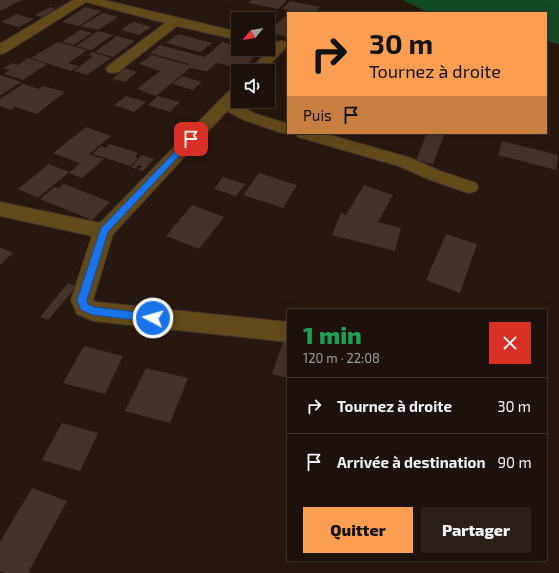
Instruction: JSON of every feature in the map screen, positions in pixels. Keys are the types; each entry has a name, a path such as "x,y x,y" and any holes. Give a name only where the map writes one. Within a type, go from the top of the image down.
{"street":[{"path":"0,50 81,0"},
{"path":"90,0 175,22 231,34"},
{"path":"113,69 175,22"},
{"path":"262,64 279,44"},
{"path":"231,97 104,231 82,300 85,307 93,311 287,332"},
{"path":"224,104 250,117 287,129"},
{"path":"307,134 405,162 434,175 469,187"},
{"path":"0,209 104,231"}],"green space":[{"path":"403,0 559,0 559,44 547,41 547,12 425,11"}],"building":[{"path":"0,0 22,0 0,11"},
{"path":"252,0 287,0 278,9 248,3"},
{"path":"290,1 320,7 315,12 290,12 292,11 282,9"},
{"path":"50,7 56,9 42,17 35,15"},
{"path":"85,7 102,11 79,26 62,22"},
{"path":"103,13 118,17 98,30 81,26"},
{"path":"16,14 34,19 19,27 1,22"},
{"path":"287,15 287,37 275,34 275,26"},
{"path":"133,22 151,27 139,35 121,30"},
{"path":"80,30 92,33 74,45 62,42"},
{"path":"98,31 113,35 91,50 76,46"},
{"path":"178,34 212,43 200,52 166,43"},
{"path":"117,36 135,41 113,57 95,52"},
{"path":"58,42 87,50 68,63 79,66 71,71 31,58"},
{"path":"222,42 231,44 231,56 255,56 247,64 231,64 231,66 216,63 207,71 190,68 156,96 137,89 160,71 139,64 152,55 188,65 189,64 150,53 160,45 205,57"},
{"path":"92,52 111,58 87,75 74,71 93,56 89,55"},
{"path":"28,58 47,64 23,80 4,74 10,70 4,68 12,63 18,65"},
{"path":"125,68 137,72 125,82 112,79"},
{"path":"0,75 21,82 0,96"},
{"path":"182,76 202,82 193,90 172,84"},
{"path":"23,84 39,89 43,86 65,92 37,114 15,107 11,110 0,106 0,99"},
{"path":"126,96 146,102 134,112 114,105"},
{"path":"158,96 180,102 170,112 148,105"},
{"path":"86,127 111,136 89,154 104,159 82,178 69,173 80,163 53,153"},
{"path":"427,134 445,134 433,164 416,160"},
{"path":"502,141 558,155 556,170 498,155"},
{"path":"110,144 138,153 135,157 138,158 130,166 93,154 101,146 105,148"},
{"path":"142,155 154,159 143,171 138,170 142,166 139,165 135,169 131,167"},
{"path":"49,164 69,172 38,198 18,189"},
{"path":"259,173 297,185 283,208 243,195"},
{"path":"223,177 245,184 236,196 214,189"},
{"path":"64,184 110,202 92,220 40,199 54,187 59,188"},
{"path":"364,185 393,195 378,222 401,228 395,251 332,235 341,213 346,215"},
{"path":"192,205 224,217 199,249 166,236"},
{"path":"446,234 477,244 460,293 426,280"},
{"path":"0,247 13,253 0,265"},
{"path":"68,283 76,287 48,320 40,317"},
{"path":"284,339 287,339 287,378 272,374"},
{"path":"84,346 123,356 105,394 63,383"},
{"path":"146,368 188,378 170,423 125,411"},
{"path":"62,423 98,433 80,471 42,460"},
{"path":"32,488 67,501 28,573 6,573 0,571 0,542"}],"route":[{"path":"153,318 93,311 85,307 82,300 104,231 191,139"}]}
